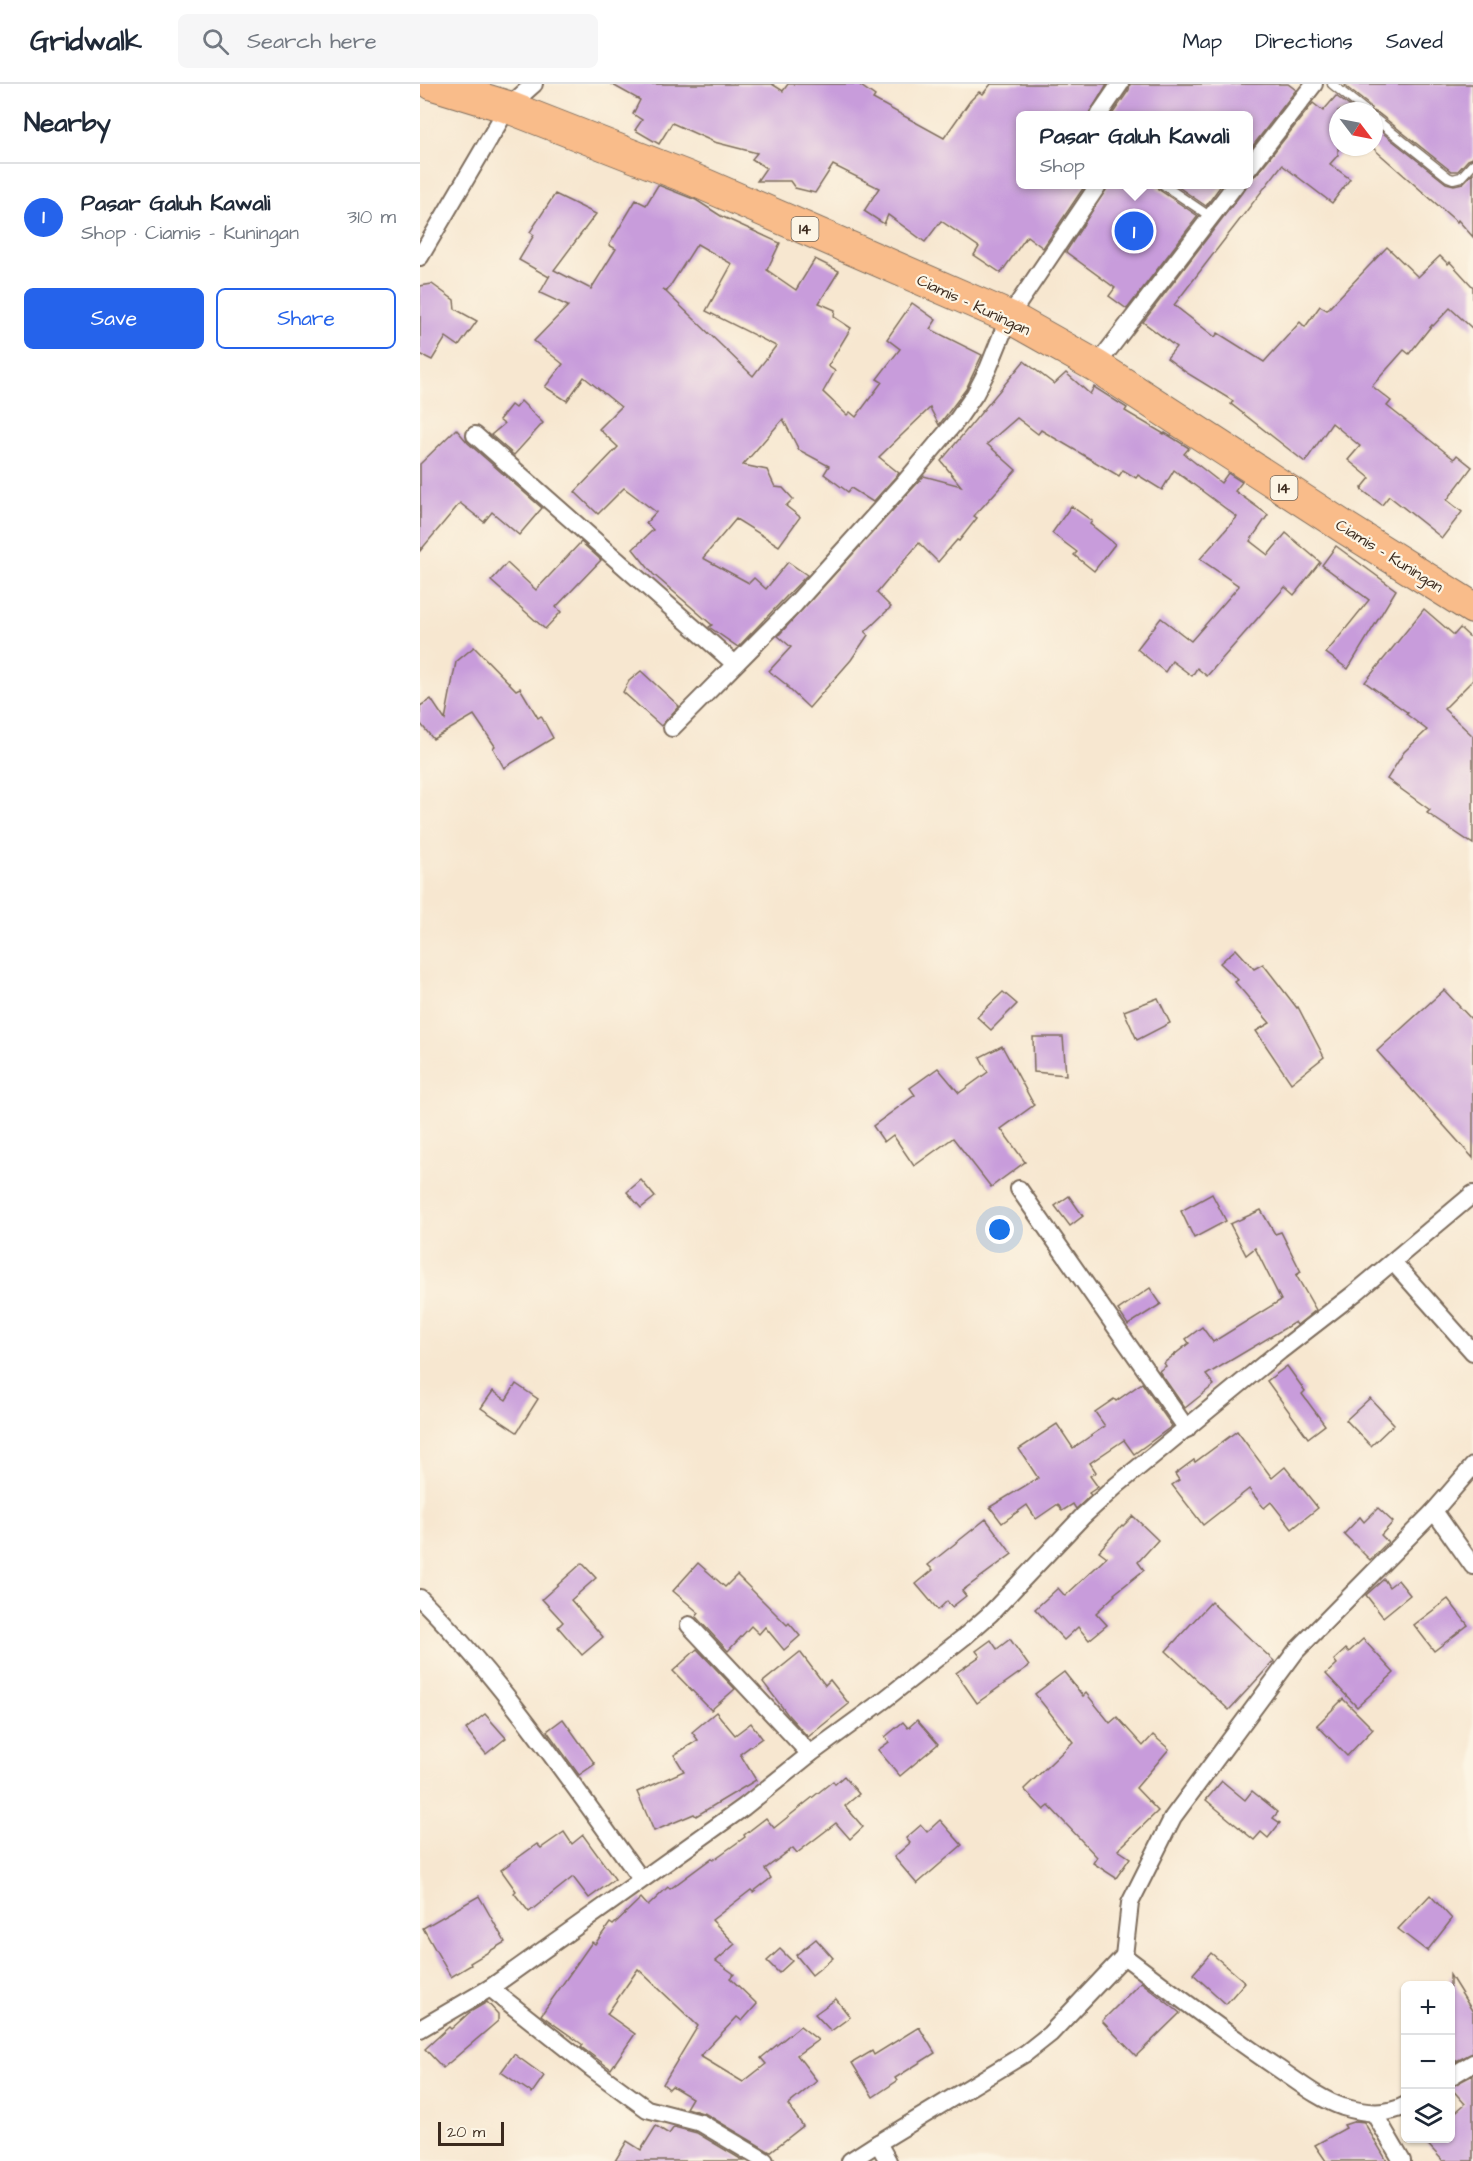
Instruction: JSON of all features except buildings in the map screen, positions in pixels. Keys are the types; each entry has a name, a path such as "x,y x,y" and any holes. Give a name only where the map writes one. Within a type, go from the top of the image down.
{"highway":[{"name":"Ciamis - Kuningan","path":"433,84 508,107 687,177 1009,317 1096,366 1473,608"}],"street":[{"path":"420,257 508,107 534,84"},
{"path":"1101,111 1120,84"},
{"path":"1253,163 1314,84"},
{"path":"672,728 795,604 905,482 957,420 975,394 988,369 1009,317 1096,189"},
{"path":"1096,366 1232,189"},
{"path":"475,435 735,664"},
{"path":"1019,1189 1187,1429"},
{"path":"420,2029 490,1988 744,1807 810,1754 884,1700 990,1614 1083,1516 1117,1485 1393,1262 1473,1194"},
{"path":"1393,1262 1473,1352"},
{"path":"850,2161 1026,2053 1050,2034 1124,1956 1130,1903 1173,1817 1296,1650 1434,1511 1473,1466"},
{"path":"1434,1511 1473,1566"},
{"path":"420,1598 446,1624 503,1692 641,1880"},
{"path":"689,1625 810,1754"},
{"path":"1124,1956 1209,2022 1315,2093 1341,2106 1374,2113 1401,2107"},
{"path":"490,1988 647,2109 701,2123 765,2161"},
{"path":"1455,2074 1473,2063"},
{"path":"1374,2113 1402,2161"},
{"path":"878,2143 888,2161"}],"lane":[{"path":"1332,84 1355,102"},
{"path":"1383,125 1448,177 1453,179 1461,177 1473,164"},
{"path":"1169,189 1211,217"}],"place":[{"name":"Pasar Galuh Kawali","path":"1134,231"}]}
